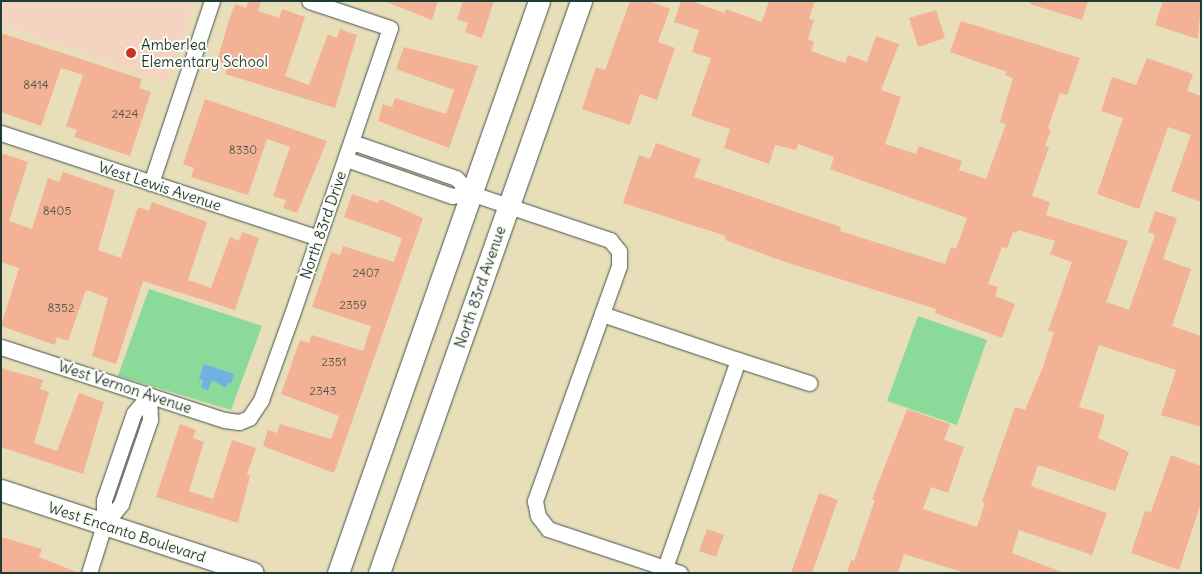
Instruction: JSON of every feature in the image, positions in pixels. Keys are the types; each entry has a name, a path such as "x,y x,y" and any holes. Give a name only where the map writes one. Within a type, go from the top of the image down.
{"main road":[{"path":"338,573 539,1"},
{"name":"North 83rd Avenue","path":"379,573 582,1"},
{"name":"West Encanto Boulevard","path":"1,490 252,573"}],"street":[{"path":"151,183 212,1"},
{"name":"North 83rd Drive","path":"249,418 261,400 390,28 309,1"},
{"name":"West Lewis Avenue","path":"1,133 318,238"},
{"path":"352,142 456,178 470,193 610,240 619,251 619,266 535,501 538,516 548,528 680,573"},
{"path":"346,159 452,196 470,193"},
{"path":"402,179 408,161"},
{"path":"602,314 809,383"},
{"name":"West Vernon Avenue","path":"1,347 225,420 239,422 249,418"},
{"path":"664,567 738,360"},
{"path":"89,573 104,525 104,500 134,413 150,395"},
{"path":"104,525 121,504 138,456 150,420 150,395"},
{"path":"121,452 138,456"}],"shaded area":[{"name":"Amberlea Elementary School","path":"1,1 195,1 167,82 1,25"}],"green space":[{"path":"149,289 262,326 231,410 118,376"},
{"path":"918,316 987,340 957,425 887,401"}],"water":[{"path":"204,364 234,374 231,383 228,383 226,388 212,380 208,390 201,388 203,380 199,379"}],"building":[{"path":"249,1 261,1 258,11 279,18 282,9 305,17 285,76 309,85 328,34 337,38 340,29 357,35 335,108 225,74 228,65 217,61 230,17 235,4 246,8"},
{"path":"384,1 438,1 432,20"},
{"path":"463,1 494,1 482,38 465,32 468,23 457,19"},
{"path":"630,1 649,1 670,9 658,42 675,48 657,100 640,94 630,125 582,109 596,67 605,70"},
{"path":"681,1 691,1 725,13 726,9 762,22 769,1 815,1 809,19 814,20 808,39 814,42 811,51 845,63 848,55 867,62 876,36 899,44 881,90 901,97 885,144 916,154 919,146 962,161 959,170 986,179 1006,124 1000,122 1013,78 1005,75 1007,72 950,52 961,21 1080,58 1067,95 1060,93 1048,128 1051,130 1045,146 1049,147 1032,196 1050,202 1046,215 1128,241 1106,302 1129,310 1155,235 1148,232 1155,211 1177,218 1163,259 1191,269 1172,326 1201,336 1201,427 1161,415 1176,370 1099,345 1079,407 1105,415 1098,438 1129,452 1115,491 1038,465 1031,486 1107,513 1092,555 1019,530 1012,553 1064,573 965,573 904,554 898,573 847,573 851,560 854,561 875,500 872,499 907,409 950,424 944,440 964,447 948,493 931,487 923,509 977,527 985,503 982,502 1015,407 1025,410 1043,367 1054,332 1048,331 1072,262 1050,254 1055,241 1018,230 1017,233 1013,232 1007,248 1002,247 988,284 998,287 995,296 1015,304 1002,338 935,313 936,309 782,261 725,240 726,236 623,203 639,155 650,159 656,143 701,159 694,177 841,227 840,231 945,264 951,247 956,249 967,218 830,169 834,157 798,144 796,150 775,145 769,164 724,148 730,129 691,116 711,58 692,52 699,30 674,22"},
{"path":"1030,1 1088,1 1082,20 1030,4"},
{"path":"1163,1 1201,1 1198,39 1155,25"},
{"path":"936,10 945,38 918,47 909,18"},
{"path":"1,33 142,79 139,88 151,92 130,156 74,137 77,130 66,126 83,75 61,68 41,126 1,112"},
{"path":"404,47 478,66 449,148 378,121 383,104 392,107 395,98 446,114 454,90 396,69"},
{"path":"1147,58 1193,74 1187,91 1201,96 1201,202 1171,191 1191,135 1168,127 1139,209 1097,194 1123,118 1101,111 1112,77 1136,85"},
{"path":"205,99 327,141 297,213 283,208 286,200 273,196 290,147 267,139 248,195 191,177 194,168 183,164"},
{"path":"1,153 28,162 9,221 32,229 48,178 59,182 63,172 115,190 98,250 121,258 138,207 149,211 152,202 207,222 188,280 211,288 230,237 239,241 242,232 259,238 235,310 143,281 116,364 92,356 108,298 86,290 68,341 57,337 55,345 1,326 19,268 1,262"},
{"path":"352,194 378,203 380,199 423,218 334,473 263,446 268,430 277,433 280,424 331,439 339,416 281,394 300,340 309,343 312,335 363,351 371,326 312,307 331,252 340,255 343,246 394,262 402,238 344,217"},
{"path":"1,368 43,380 40,389 49,392 34,443 57,451 79,393 104,402 83,474 1,447"},
{"path":"180,424 196,430 193,438 204,442 189,491 213,499 232,440 256,448 247,474 250,476 238,523 156,497"},
{"path":"1171,455 1201,466 1201,503 1179,570 1131,553 1145,511 1151,512"},
{"path":"819,493 838,500 812,573 791,573"},
{"path":"707,529 724,535 716,557 699,551"},
{"path":"1,537 42,549 39,557 79,573 1,573"}],"place":[{"name":"Amberlea Elementary School","path":"131,53"}]}
